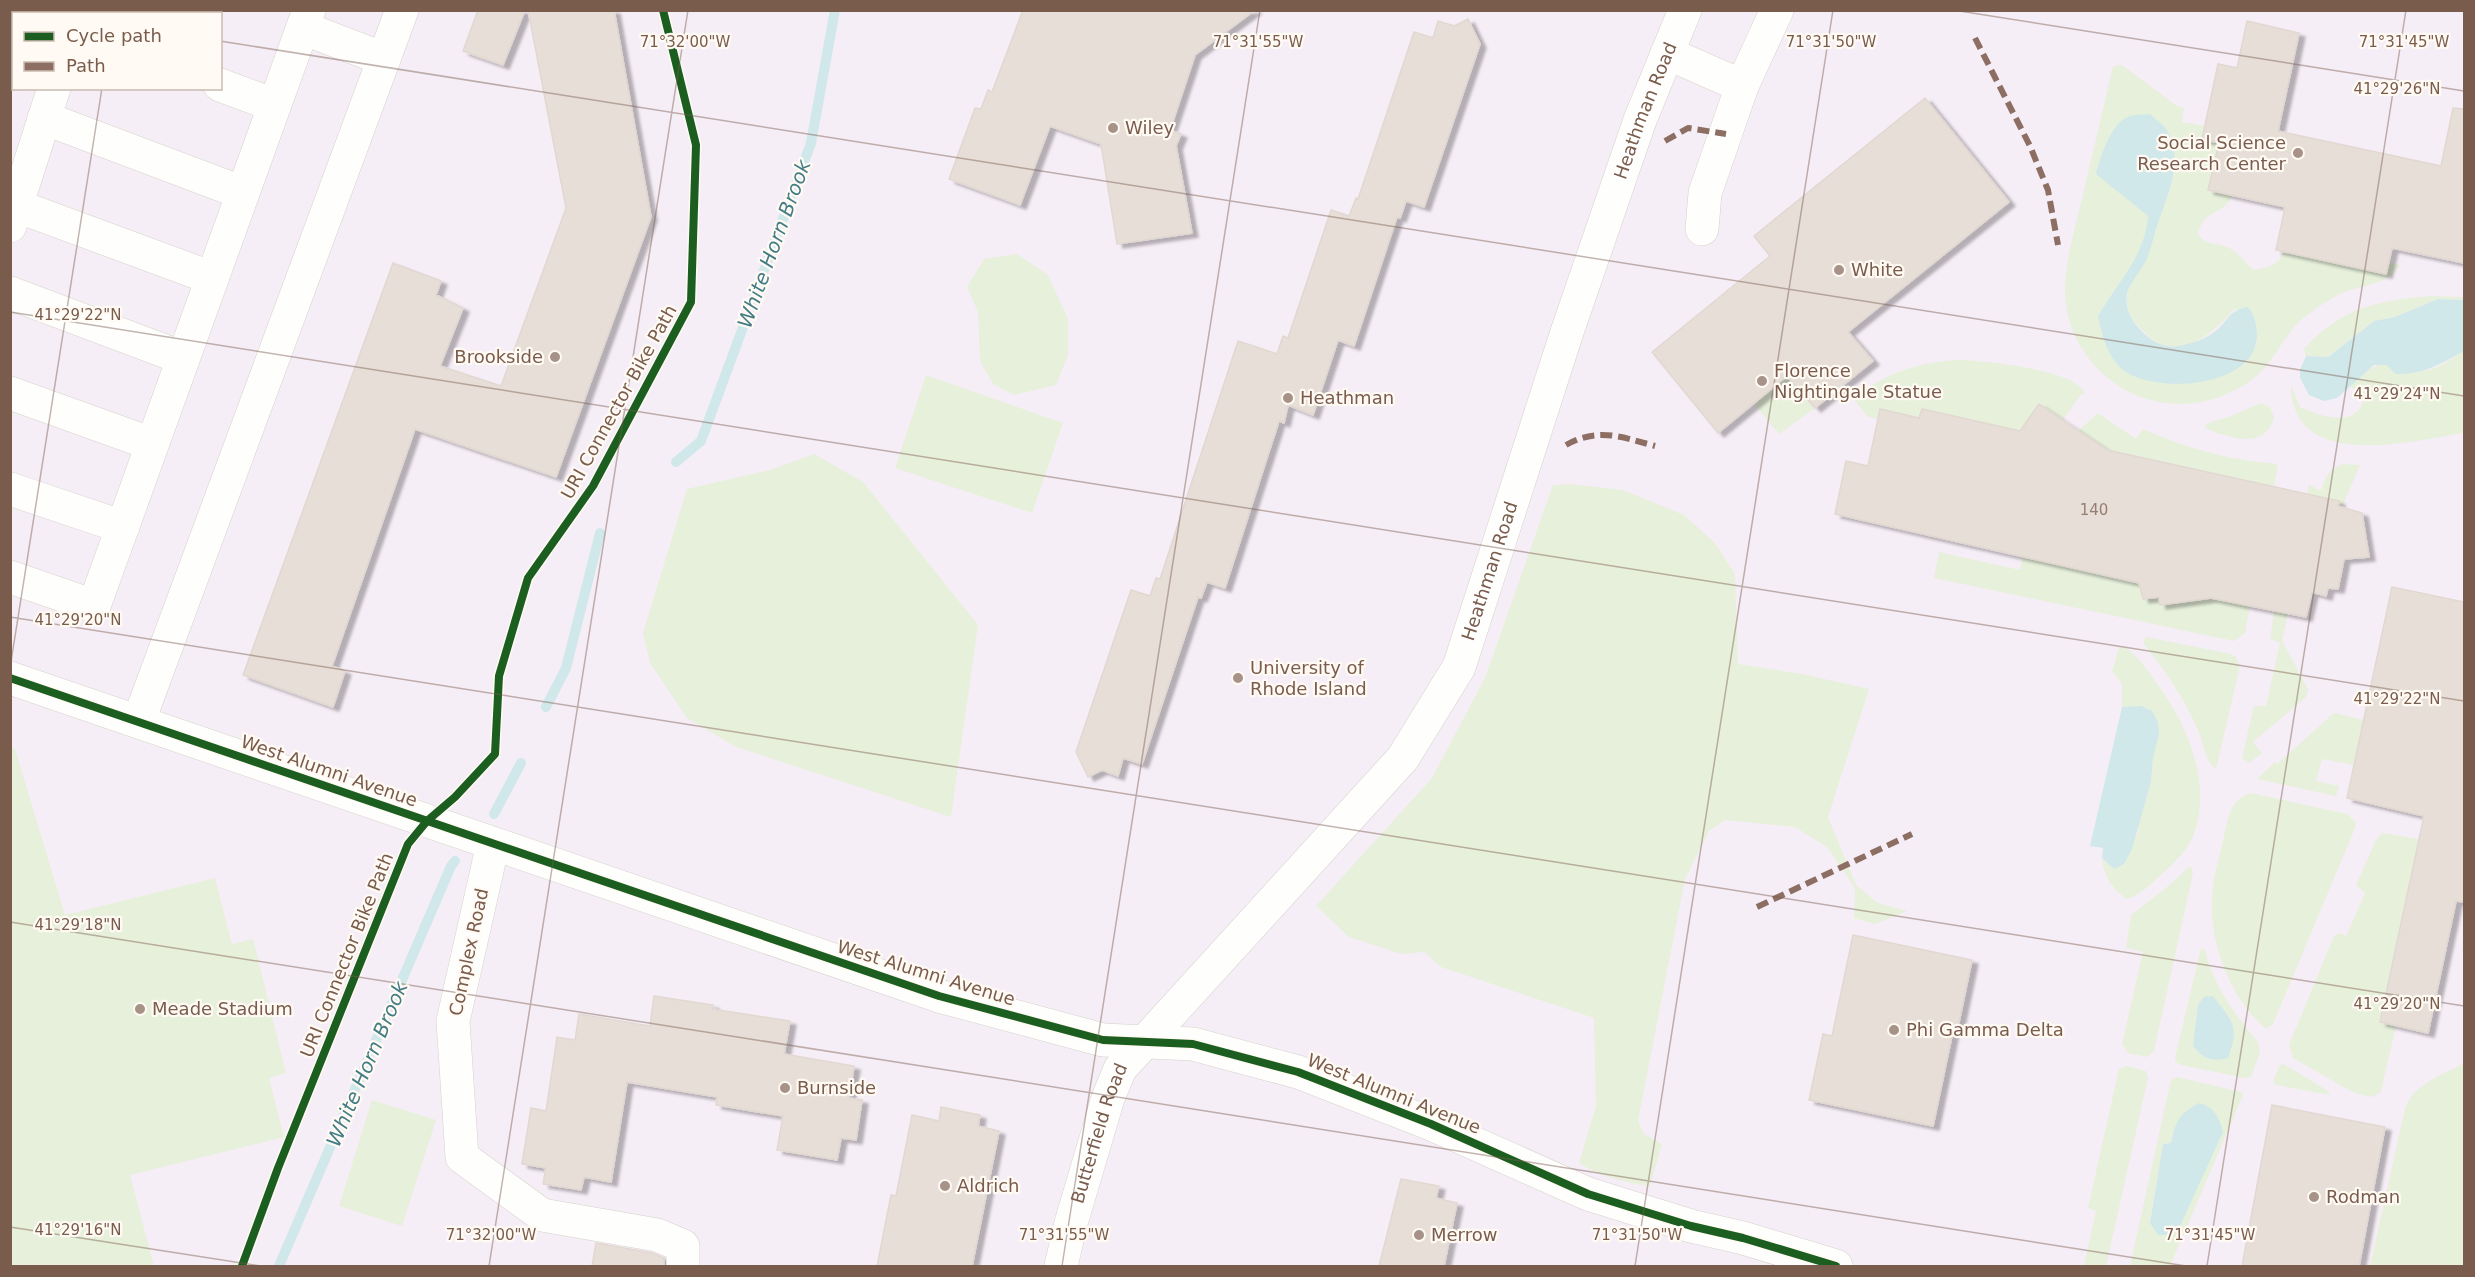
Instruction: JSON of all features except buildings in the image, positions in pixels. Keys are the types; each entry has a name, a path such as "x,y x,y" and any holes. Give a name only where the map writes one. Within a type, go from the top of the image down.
{"street":[{"path":"139,720 402,10"},
{"name":"Heathman Road","path":"1142,1043 1403,758 1459,667 1567,332 1640,120 1685,10"},
{"path":"1702,229 1705,193 1742,87 1777,10"},
{"path":"10,577 94,606 306,19 384,59"},
{"path":"1667,53 1742,87"},
{"path":"222,87 274,105"},
{"path":"212,278 14,216 49,103 243,192"},
{"path":"10,293 183,358"},
{"path":"10,393 152,444"},
{"path":"10,489 123,527"},
{"name":"West Alumni Avenue","path":"10,678 139,720 493,844 932,993 1086,1036 1142,1043 1193,1044 1298,1072 1431,1124 1588,1194 1691,1226 1743,1238 1836,1266"},
{"name":"Complex Road","path":"493,844 453,1021 462,1157 542,1215 657,1235 683,1246 683,1266"},
{"name":"Butterfield Road","path":"1061,1266 1071,1223 1114,1081 1126,1060 1142,1043"}],"shaded area":[{"name":"University of Rhode Island","path":"11,11 2464,11 2464,1266 11,1266"}],"green space":[{"path":"2122,65 2177,106 2184,108 2182,122 2204,126 2202,139 2219,143 2208,190 2232,195 2225,206 2201,224 2198,233 2204,240 2231,249 2253,270 2268,267 2279,261 2283,252 2386,274 2389,262 2400,265 2395,272 2382,281 2340,294 2311,312 2289,333 2260,373 2227,394 2199,402 2170,403 2141,397 2115,383 2093,364 2084,352 2071,326 2065,297 2069,255 2113,66","holes":["2148,216 2157,226 2148,256 2127,293 2128,307 2136,323 2154,341 2167,346 2179,347 2191,344 2203,337 2235,309 2254,315 2257,330 2256,347 2125,371 2098,316 2138,256 2147,235"]},
{"path":"1017,254 1048,275 1068,319 1068,355 1056,385 1014,395 993,384 980,361 978,312 967,287 984,259"},
{"path":"2431,296 2464,297 2464,300 2438,299 2395,317 2374,321 2327,357 2306,356 2304,349 2318,335 2346,315 2394,300"},
{"path":"1752,336 1815,408 1779,434 1720,362"},
{"path":"2464,351 2464,433 2386,445 2358,445 2332,441 2311,431 2297,413 2291,385 2300,407 2320,415 2340,418 2356,412 2362,405 2365,394 2349,386 2371,368 2386,365 2426,370 2441,366"},
{"path":"1955,360 2025,367 2063,377 2076,384 2084,392 2063,420 2020,431 1922,409 1919,418 1880,409 1877,419 1867,416 1853,398 1877,382 1901,371"},
{"path":"926,375 1063,423 1032,513 895,468"},
{"path":"2261,403 2270,407 2274,417 2267,431 2256,438 2235,438 2216,433 2205,427 2208,423"},
{"path":"2098,413 2136,439 2143,429 2209,452 2243,460 2278,464 2274,486 2095,447 2097,443 2078,431"},
{"path":"814,454 863,482 978,625 951,817 736,747 687,718 650,663 643,633 687,489 770,470"},
{"path":"2343,464 2360,465 2342,507 2338,506 2338,501 2307,494 2309,484 2318,490 2322,489 2329,474"},
{"path":"1571,484 1623,490 1684,515 1715,543 1735,574 1738,664 1802,674 1869,689 1828,817 1856,885 1878,903 1907,911 1875,924 1854,918 1855,888 1828,848 1795,827 1725,820 1709,831 1685,879 1638,1121 1644,1134 1662,1144 1650,1186 1613,1178 1579,1163 1596,1106 1594,1018 1441,967 1424,952 1401,954 1349,937 1316,906 1432,778 1485,678 1553,485"},
{"path":"1939,552 2020,570 2023,556 2139,583 2143,599 2159,597 2160,605 2211,598 2250,605 2245,633 2234,641 1934,578"},
{"path":"2274,611 2288,614 2282,641 2308,689 2306,697 2253,742 2262,753 2249,763 2242,758 2253,709 2254,706 2266,706 2280,643 2270,639"},
{"path":"2146,637 2231,654 2236,657 2240,666 2215,768 2209,761 2193,718 2166,674 2143,643"},
{"path":"2124,647 2147,669 2179,719 2194,757 2199,777 2200,797 2193,836 2184,851 2147,887 2127,899 2110,882 2104,870 2102,858 2114,869 2138,834 2138,825 2151,782 2153,758 2159,735 2128,707 2122,707 2122,684 2112,671 2119,648"},
{"path":"2334,713 2364,720 2354,765 2322,759 2316,781 2339,786 2336,796 2257,779 2275,762 2277,764"},
{"name":"Meade Stadium","path":"10,748 15,749 65,915 215,878 232,944 253,939 286,1073 269,1078 284,1137 130,1175 154,1266 11,1266"},
{"path":"2251,793 2347,814 2356,822 2273,1024 2266,1029 2253,1016 2232,986 2218,951 2212,914 2214,882 2228,818 2238,800"},
{"path":"2382,833 2419,839 2380,1022 2396,1026 2380,1093 2371,1097 2354,1093 2293,1058 2289,1045 2334,936 2339,933 2346,936 2365,893 2356,885 2376,840"},
{"path":"2189,867 2193,873 2154,1051 2147,1057 2128,1053 2122,1044 2143,952 2126,948 2131,915"},
{"path":"2201,948 2205,950 2213,975 2226,999 2258,1042 2260,1052 2251,1077 2245,1078 2176,1062 2175,1058"},
{"path":"2464,1063 2464,1266 2370,1266 2405,1108 2415,1092 2422,1086"},
{"path":"2284,1064 2328,1091 2330,1095 2276,1085 2273,1081 2280,1065"},
{"path":"2126,1066 2146,1071 2148,1078 2106,1266 2084,1266 2096,1211 2088,1208 2119,1069"},
{"path":"2177,1077 2241,1092 2243,1095 2170,1266 2130,1266 2171,1080","holes":["2171,1143 2158,1235 2150,1222 2163,1144"]},
{"path":"372,1100 436,1120 402,1226 339,1206"}],"water":[{"path":"2150,114 2167,130 2172,141 2173,177 2148,256 2127,294 2129,313 2135,323 2150,338 2159,344 2169,346 2187,344 2205,338 2236,311 2248,307 2256,325 2257,337 2252,354 2240,367 2223,376 2203,382 2160,383 2141,379 2126,372 2110,354 2098,316 2142,244 2148,216 2096,174 2107,141 2117,125 2130,116"},
{"path":"2438,299 2464,300 2464,351 2439,364 2414,373 2395,374 2387,365 2374,365 2337,398 2324,401 2309,395 2300,378 2300,370 2306,356 2328,357 2374,321 2395,317"},
{"path":"2141,706 2152,711 2158,722 2159,735 2153,758 2151,782 2132,849 2124,864 2114,869 2102,858 2103,848 2090,846 2122,707"},
{"path":"2213,996 2230,1019 2234,1031 2228,1058 2208,1058 2193,1046 2198,1005 2204,997"},
{"path":"2199,1103 2215,1113 2223,1132 2181,1224 2167,1235 2158,1235 2150,1223 2163,1144 2171,1143 2179,1119 2186,1111"}],"waterway":[{"name":"White Horn Brook","path":"676,462 701,441 811,143 835,10"},
{"name":"White Horn Brook","path":"546,707 566,668 600,533"},
{"name":"White Horn Brook","path":"494,814 521,763"},
{"name":"White Horn Brook","path":"279,1266 455,861"}],"marked path":[{"path":"1975,38 2030,146 2048,190 2058,245"},
{"path":"1665,141 1688,128 1726,134"},
{"path":"1566,445 1589,436 1610,435 1655,446"},
{"path":"1757,907 1912,834"}],"cycle path":[{"name":"URI Connector Bike Path","path":"242,1266 278,1168 408,844 427,821 455,797 495,754 499,676 528,578 593,486 691,302 696,145 663,10"},
{"path":"10,678 939,996 1103,1040 1193,1044 1298,1072 1431,1124 1588,1194 1691,1226 1743,1238 1836,1266"}],"place":[{"name":"Wiley","path":"1113,128"},
{"name":"Social Science Research Center","path":"2298,153"},
{"name":"White","path":"1839,270"},
{"name":"Brookside","path":"555,357"},
{"name":"Florence Nightingale Statue","path":"1762,381"},
{"name":"Heathman","path":"1288,398"},
{"name":"University of Rhode Island","path":"1238,678"},
{"name":"Meade Stadium","path":"140,1009"},
{"name":"Phi Gamma Delta","path":"1894,1030"},
{"name":"Burnside","path":"785,1088"},
{"name":"Aldrich","path":"945,1186"},
{"name":"Rodman","path":"2314,1197"},
{"name":"Merrow","path":"1419,1235"}]}
